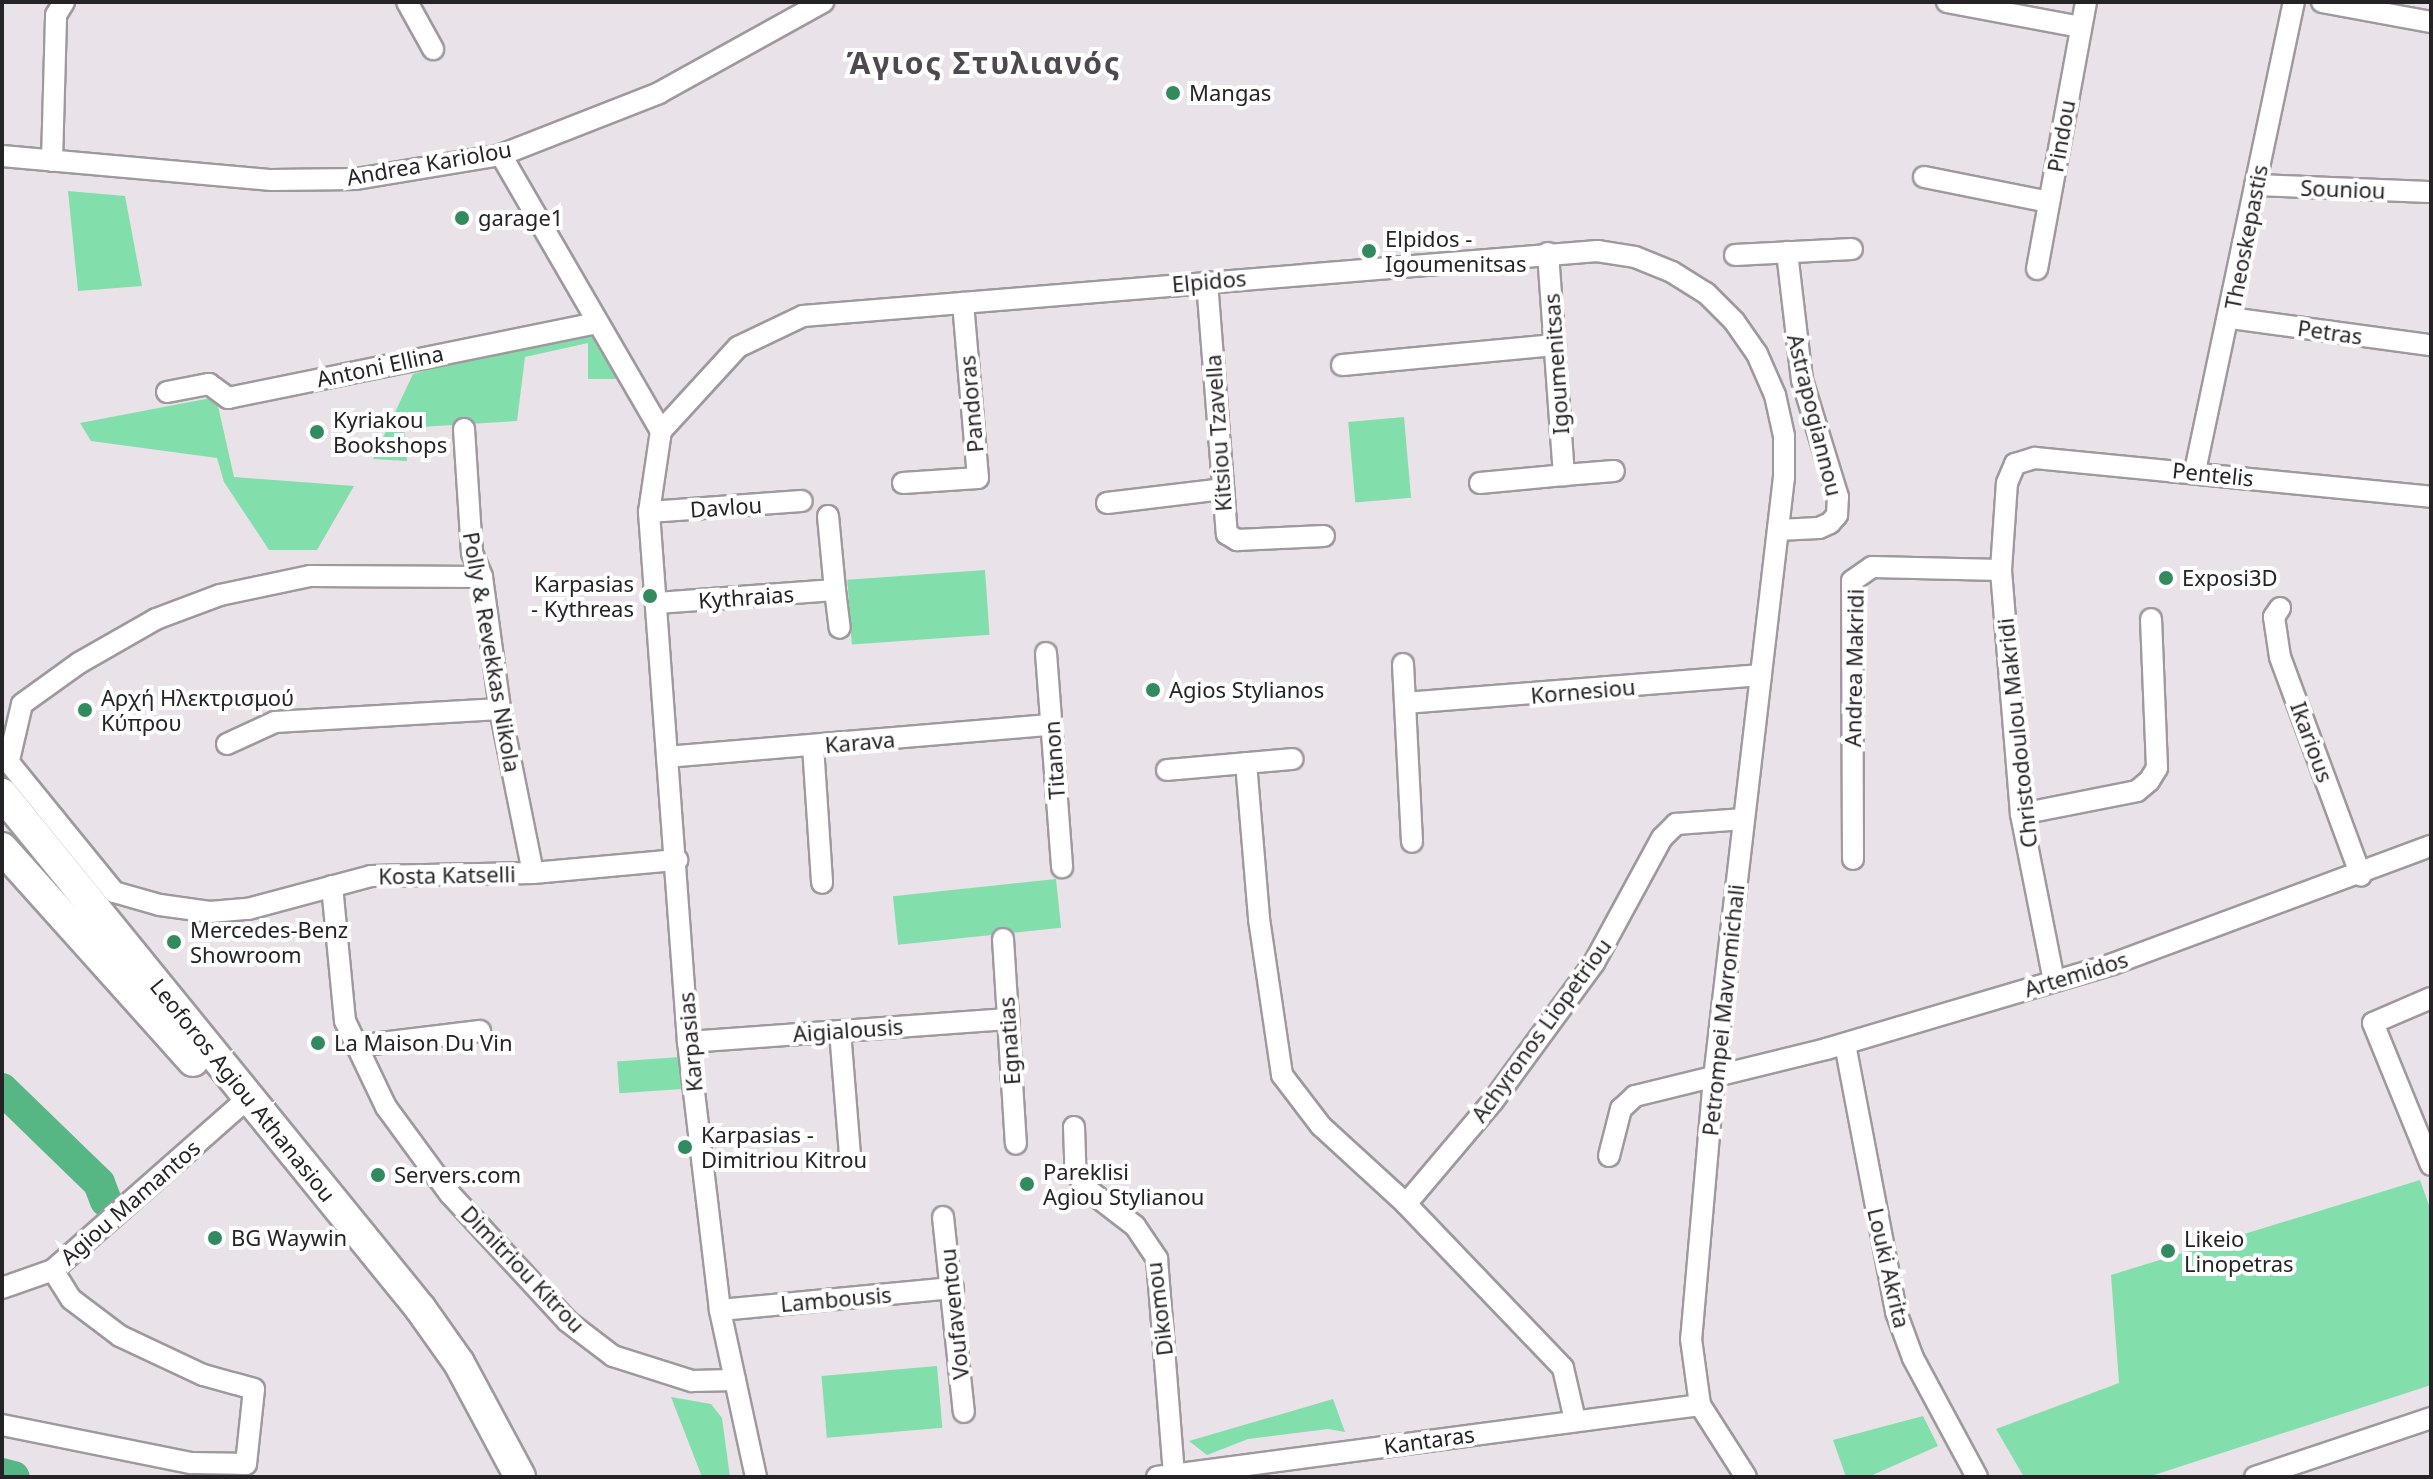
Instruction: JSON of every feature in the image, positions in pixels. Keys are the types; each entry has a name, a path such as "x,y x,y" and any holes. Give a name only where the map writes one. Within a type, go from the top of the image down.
{"main road":[{"name":"Leoforos Agiou Athanasiou","path":"2,794 416,1331 461,1397 502,1477"},
{"name":"Leoforos Agiou Athanasiou","path":"2,848 241,1104 446,1345 520,1477"}],"street":[{"path":"52,161 56,15 64,2"},
{"path":"407,2 433,49"},
{"name":"Andrea Kariolou","path":"2,156 272,180 356,179 501,155 659,93 823,2"},
{"path":"1947,2 2081,27"},
{"name":"Pindou","path":"2037,269 2086,2"},
{"name":"Theoskepastis","path":"2195,471 2230,318 2294,2"},
{"path":"2322,2 2431,22"},
{"path":"501,155 661,431 649,512 657,603"},
{"path":"1924,177 2049,202"},
{"name":"Souniou","path":"2255,185 2431,192"},
{"path":"1735,255 1852,249"},
{"name":"Elpidos","path":"661,431 712,370 765,330 803,316 1597,251 1635,257 1706,293 1734,321 1757,354 1775,395 1784,436 1778,530"},
{"name":"Astrapogiannou","path":"1778,530 1819,528 1830,523 1837,515 1838,497 1802,380 1787,252"},
{"name":"Igoumenitsas","path":"1548,253 1564,475"},
{"name":"Kitsiou Tzavella","path":"1207,282 1227,534 1237,540 1324,536"},
{"name":"Pandoras","path":"903,483 978,478 963,303"},
{"name":"Petras","path":"2230,318 2431,345"},
{"name":"Antoni Ellina","path":"167,392 209,384 228,398 597,323"},
{"path":"1342,365 1555,345"},
{"name":"Polly & Revekkas Nikola","path":"464,429 472,553 482,577 500,709 533,873"},
{"name":"Pentelis","path":"2007,483 2015,464 2035,458 2195,471 2431,497"},
{"path":"1480,483 1614,471"},
{"name":"Christodoulou Makridi","path":"2007,483 2001,570 2021,814 2054,981"},
{"path":"1107,503 1222,489"},
{"name":"Davlou","path":"649,512 802,501"},
{"path":"828,516 840,628"},
{"name":"Petrompei Mavromichali","path":"1746,1477 1700,1405 1691,1339 1714,1078 1778,530"},
{"name":"Andrea Makridi","path":"1853,859 1852,581 1872,567 2001,570"},
{"path":"6,757 22,704 145,626 220,595 310,576 482,577"},
{"name":"Kythraias","path":"657,603 835,590"},
{"name":"Karpasias","path":"657,603 688,1042 720,1310 756,1477"},
{"name":"Ikarious","path":"2280,608 2274,617 2280,657 2361,876"},
{"path":"2021,814 2137,791 2149,781 2157,768 2151,619"},
{"name":"Titanon","path":"1046,653 1062,867"},
{"path":"1403,664 1412,842"},
{"name":"Kornesiou","path":"1405,703 1761,675"},
{"path":"227,744 275,722 500,709"},
{"name":"Karava","path":"667,757 1052,725"},
{"path":"813,746 822,883"},
{"name":"Kosta Katselli","path":"6,757 114,892 210,912 248,909 371,876 533,873 677,860"},
{"path":"1167,770 1293,759"},
{"path":"1246,763 1259,919 1282,1075 1321,1126 1406,1204 1563,1368 1575,1420"},
{"name":"Achyronos Liopetriou","path":"1406,1204 1493,1101 1594,963 1662,838 1676,824 1744,819"},
{"name":"Artemidos","path":"1609,1156 1621,1109 1635,1096 1845,1044 2054,981 2361,876 2431,846"},
{"name":"Dimitriou Kitrou","path":"332,886 345,1021 386,1107 450,1194 567,1321 613,1356 650,1371 692,1381 735,1380"},
{"name":"Egnatias","path":"1003,939 1016,1144"},
{"path":"2431,998 2373,1023 2431,1165"},
{"name":"Aigialousis","path":"688,1042 1008,1019"},
{"path":"356,1046 480,1031"},
{"path":"840,1031 850,1156"},
{"name":"Louki Akrita","path":"1845,1044 1896,1312 1913,1358 1977,1477"},
{"name":"Agiou Mamantos","path":"2,1288 53,1270 241,1104"},
{"name":"Dikomou","path":"1074,1127 1075,1165 1083,1186 1135,1226 1157,1259 1165,1476"},
{"name":"Voufaventou","path":"943,1217 964,1412"},
{"path":"2,1425 191,1463 246,1464 254,1389 203,1375 120,1336 71,1299 53,1270"},
{"name":"Lambousis","path":"720,1310 953,1288"},
{"name":"Kantaras","path":"1165,1476 1700,1405"},
{"path":"2255,1477 2431,1418"}],"green space":[{"path":"68,191 125,196 142,286 78,291"},
{"path":"581,328 611,354 623,379 588,379 588,343 525,357 517,421 404,428 407,461 373,459 413,374"},
{"path":"216,397 234,477 354,486 317,550 269,550 224,482 217,458 91,441 80,423"},
{"path":"1404,417 1411,498 1355,503 1348,422"},
{"path":"985,570 990,635 852,644 847,580"},
{"path":"1056,879 1061,928 898,945 893,896"},
{"path":"680,1057 682,1089 619,1093 617,1061"},
{"path":"2420,1180 2431,1211 2431,1385 2148,1477 2024,1477 1996,1429 2119,1383 2111,1275"},
{"path":"937,1366 942,1428 827,1438 821,1376"},
{"path":"671,1397 711,1404 722,1418 730,1477 702,1477"},
{"path":"1333,1399 1345,1432 1328,1429 1248,1439 1207,1455 1189,1441"},
{"path":"1923,1416 1938,1446 1868,1477 1846,1477 1833,1440"}],"waterway":[{"path":"2,1089 99,1183 106,1201"},
{"path":"2,1474 14,1477"}],"place":[{"name":"Mangas","path":"1173,93"},
{"name":"garage1","path":"462,218"},
{"name":"Elpidos - Igoumenitsas","path":"1369,251"},
{"name":"Kyriakou Bookshops","path":"317,432"},
{"name":"Exposi3D","path":"2166,578"},
{"name":"Karpasias - Kythreas","path":"650,596"},
{"name":"Agios Stylianos","path":"1153,690"},
{"name":"Αρχή Ηλεκτρισμού Κύπρου","path":"85,710"},
{"name":"Mercedes-Benz Showroom","path":"174,942"},
{"name":"La Maison Du Vin","path":"318,1043"},
{"name":"Karpasias - Dimitriou Kitrou","path":"685,1147"},
{"name":"Servers.com","path":"378,1175"},
{"name":"Pareklisi Agiou Stylianou","path":"1027,1184"},
{"name":"BG Waywin","path":"215,1238"},
{"name":"Likeio Linopetras","path":"2168,1251"}],"district":[{"name":"Άγιος Στυλιανός","path":"984,63"}]}
